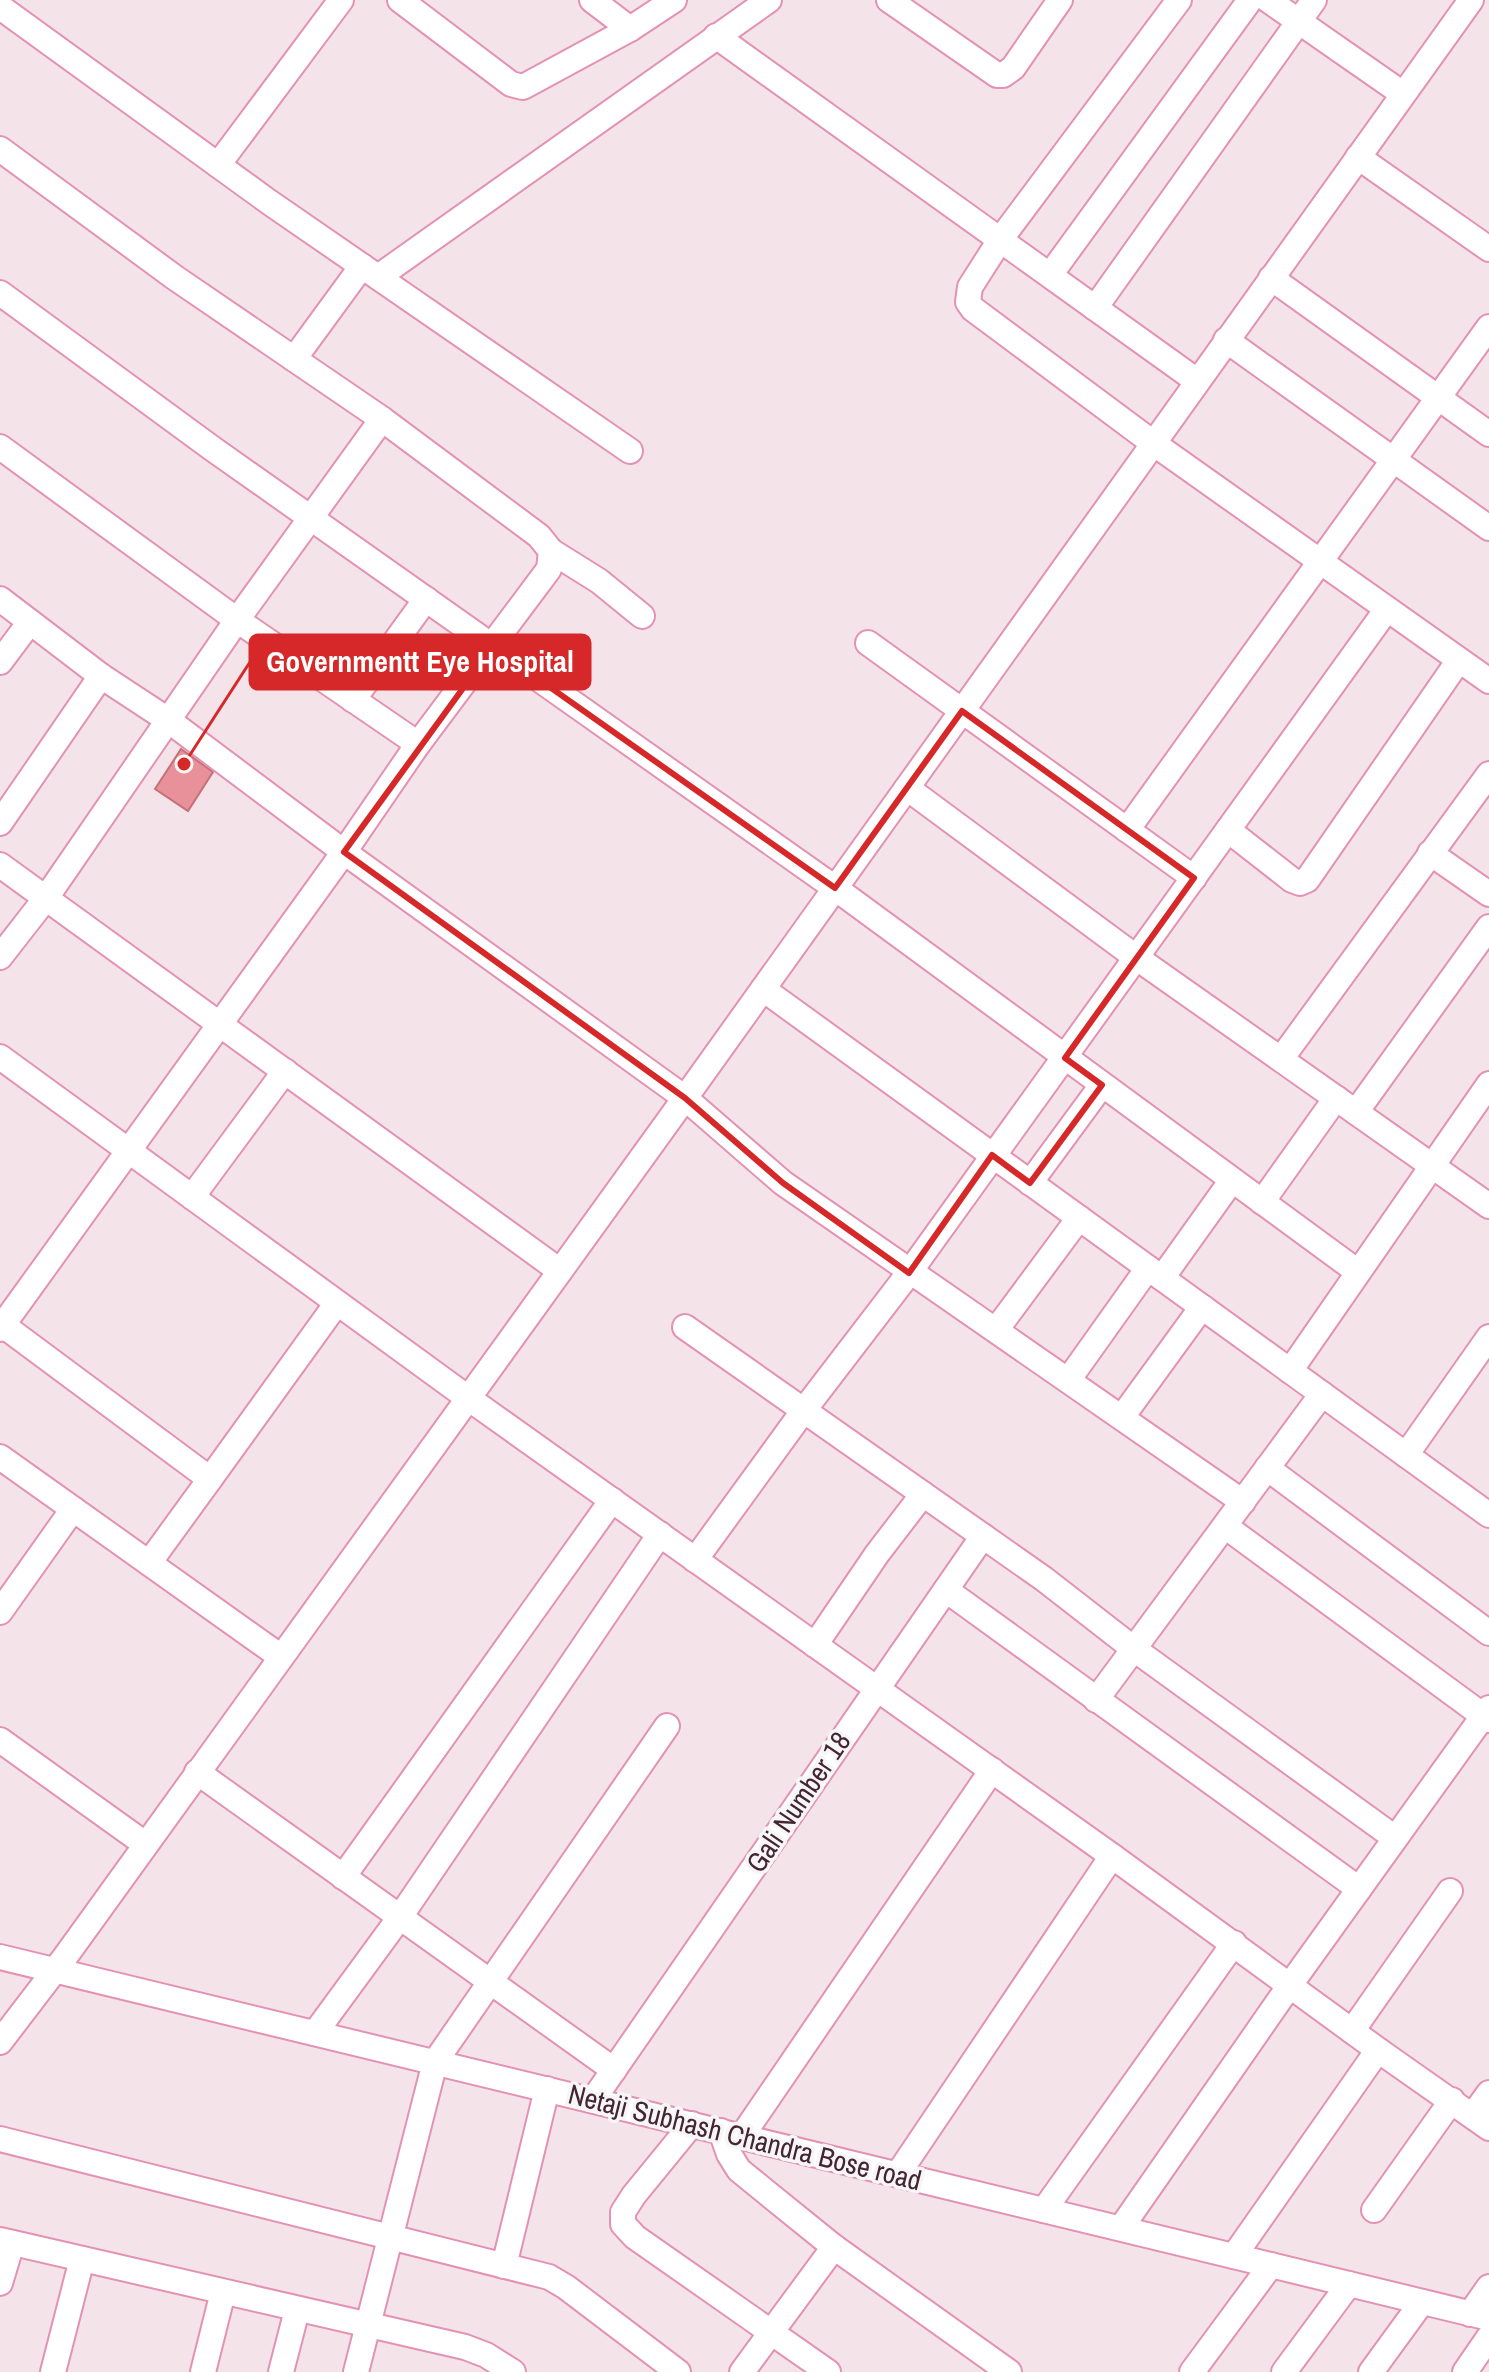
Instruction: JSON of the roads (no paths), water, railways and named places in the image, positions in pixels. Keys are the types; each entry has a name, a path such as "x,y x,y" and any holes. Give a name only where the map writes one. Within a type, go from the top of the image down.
{"street":[{"path":"218,165 341,0"},
{"path":"400,0 517,87 529,85 630,29 674,0"},
{"path":"592,0 630,29"},
{"path":"294,359 370,272 769,0"},
{"path":"889,0 997,75 1003,75 1013,68 1060,0"},
{"path":"1179,0 1000,240 967,294 973,309 1153,443 1489,681"},
{"path":"1050,275 1250,0"},
{"path":"1268,0 1403,94"},
{"path":"1095,308 1314,0"},
{"path":"0,2042 56,1970 685,1098 1471,0"},
{"path":"0,7 218,165 630,451"},
{"path":"716,36 1197,381"},
{"path":"0,149 174,277 382,419 539,536 551,551 599,581 642,616"},
{"path":"1358,157 1489,249"},
{"path":"1271,278 1489,434"},
{"path":"0,293 310,517 835,888 1358,1272"},
{"path":"1127,830 1487,333"},
{"path":"1226,340 1489,528"},
{"path":"0,957 46,898 237,620 382,419"},
{"path":"0,447 237,620 418,744"},
{"path":"210,1479 1,1326 344,852 418,744 549,569 551,551"},
{"path":"0,599 101,676 168,720 344,852 685,1098 783,1183 1243,1502"},
{"path":"353,700 426,599"},
{"path":"695,1560 909,1273 1387,609"},
{"path":"0,662 30,622"},
{"path":"868,643 1194,878"},
{"path":"1228,830 1292,880 1300,883 1307,880 1459,660"},
{"path":"0,823 101,676"},
{"path":"1281,1059 1489,774"},
{"path":"907,788 1137,958 1489,1206"},
{"path":"1430,853 1489,894"},
{"path":"0,865 560,1271"},
{"path":"1262,1202 1346,1105 1489,927"},
{"path":"763,989 1489,1515"},
{"path":"0,1057 468,1398 1481,2122 1489,2093"},
{"path":"192,1197 285,1071"},
{"path":"1290,1371 1489,1084"},
{"path":"1030,1183 1102,1085"},
{"path":"1069,1379 1232,1180"},
{"path":"996,1330 1079,1218"},
{"path":"149,1563 337,1303"},
{"path":"1122,1417 1202,1307"},
{"path":"685,1327 1044,1579 1134,1649 1395,1838"},
{"path":"1406,1455 1489,1337"},
{"path":"1096,1700 1322,1394"},
{"path":"0,1457 281,1657"},
{"path":"1267,1468 1489,1633"},
{"path":"815,1645 877,1554 923,1494"},
{"path":"343,1877 612,1500"},
{"path":"0,1612 73,1509"},
{"path":"1121,2228 1290,1985 1487,1714 1225,1526"},
{"path":"315,2033 400,1917 660,1534"},
{"name":"Gali Number 18","path":"593,2100 983,1536"},
{"path":"946,1590 1359,1889"},
{"path":"356,2372 435,2062 667,1726"},
{"path":"0,1740 145,1844"},
{"path":"992,1770 732,2134 729,2154 739,2170 834,2247 1009,2372"},
{"path":"197,1772 614,2070"},
{"path":"898,2174 1112,1856"},
{"path":"1352,2031 1450,1891"},
{"path":"1044,2210 1234,1943"},
{"name":"Netaji Subhash Chandra Bose road","path":"0,1957 1479,2316"},
{"path":"1234,2256 1378,2050"},
{"path":"504,2266 547,2089"},
{"path":"1374,2210 1452,2100"},
{"path":"692,2124 634,2195 623,2212 623,2224 635,2237 828,2372"},
{"path":"0,2139 549,2277 678,2372"},
{"path":"0,2283 6,2241 465,2347 486,2355 513,2372"},
{"path":"742,2372 834,2247"},
{"path":"53,2372 82,2259"},
{"path":"1192,2372 1271,2265"},
{"path":"1284,2372 1349,2284"},
{"path":"1479,2316 1489,2287"},
{"path":"203,2372 223,2292"},
{"path":"1371,2372 1422,2302"},
{"path":"281,2372 297,2310"},
{"path":"1465,2372 1489,2337"}],"place":[{"name":"Governmentt Eye Hospital","path":"184,764"}]}
